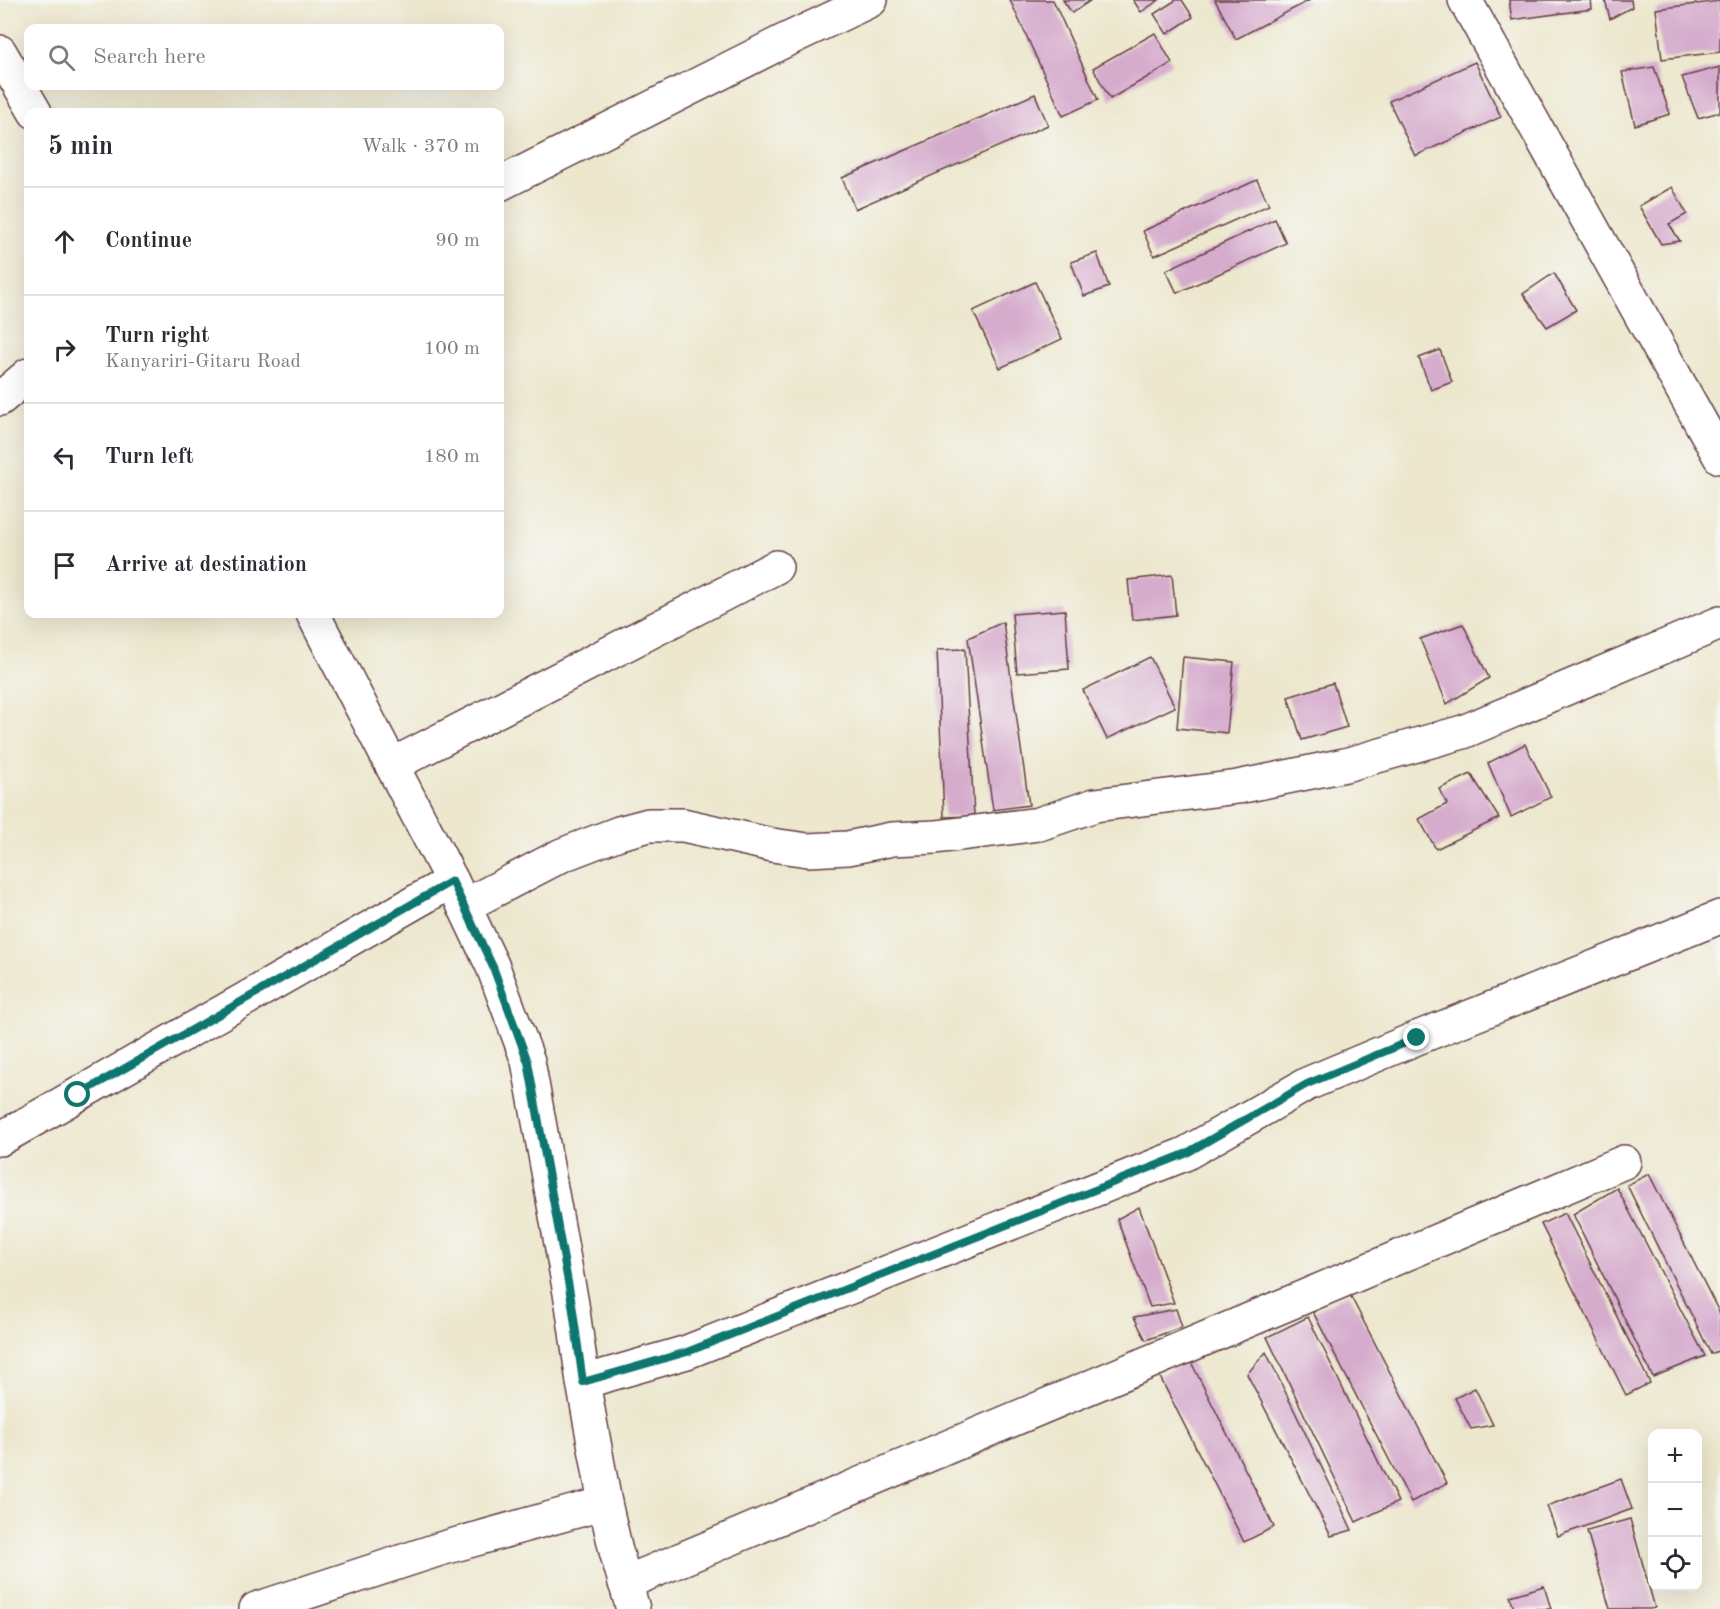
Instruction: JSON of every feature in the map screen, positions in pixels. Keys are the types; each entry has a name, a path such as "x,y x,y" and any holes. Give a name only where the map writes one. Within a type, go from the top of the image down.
{"street":[{"path":"504,182 782,42 871,0"},
{"path":"1465,0 1720,457"},
{"path":"0,52 33,108"},
{"path":"0,399 24,378"},
{"path":"392,765 776,567"},
{"path":"316,618 458,893 493,967 528,1062 605,1503 629,1596 1624,1162"},
{"path":"0,1139 458,893 619,833 650,825 683,825 772,845 807,850 848,848 892,839 936,837 1039,824 1095,805 1238,787 1345,765 1463,732 1720,623"},
{"path":"583,1382 687,1352 1185,1154 1307,1084 1720,917"},
{"path":"256,1609 440,1549 605,1503"}],"building":[{"path":"1010,0 1053,0 1098,100 1063,116"},
{"path":"1063,0 1091,0 1072,13"},
{"path":"1133,0 1159,0 1141,12"},
{"path":"1176,0 1182,0 1193,17 1167,34 1154,14"},
{"path":"1215,0 1310,0 1236,39"},
{"path":"1509,0 1591,0 1592,9 1512,20"},
{"path":"1605,0 1631,0 1632,7 1610,19"},
{"path":"1720,1 1720,52 1662,59 1656,9"},
{"path":"1155,33 1172,63 1110,99 1093,68"},
{"path":"1475,62 1501,117 1415,156 1389,101"},
{"path":"1654,67 1670,114 1635,125 1622,72"},
{"path":"1720,67 1720,112 1698,118 1682,77"},
{"path":"1035,94 1048,125 855,209 842,178"},
{"path":"1257,180 1269,205 1154,256 1143,231"},
{"path":"1672,187 1687,214 1669,224 1680,241 1661,244 1639,206"},
{"path":"1275,219 1286,243 1177,293 1166,270"},
{"path":"1097,253 1109,287 1084,296 1071,262"},
{"path":"1554,273 1576,310 1547,327 1523,294"},
{"path":"1035,282 1062,339 1000,368 973,311"},
{"path":"1440,350 1452,382 1431,390 1419,358"},
{"path":"1172,575 1176,615 1132,620 1128,580"},
{"path":"1065,610 1069,669 1017,673 1012,614"},
{"path":"1003,622 1029,805 993,810 968,638"},
{"path":"1463,624 1489,678 1447,704 1420,639"},
{"path":"965,649 974,816 944,817 937,650"},
{"path":"1150,657 1175,707 1107,739 1083,690"},
{"path":"1183,657 1234,662 1227,733 1177,728"},
{"path":"1333,683 1347,727 1302,740 1288,697"},
{"path":"1525,744 1551,797 1511,817 1488,763"},
{"path":"1471,774 1499,818 1436,849 1419,819 1447,804 1439,789"},
{"path":"1649,1174 1720,1314 1720,1350 1711,1354 1627,1185"},
{"path":"1617,1188 1705,1356 1653,1377 1573,1214"},
{"path":"1139,1207 1174,1303 1150,1307 1117,1219"},
{"path":"1565,1213 1650,1383 1626,1395 1541,1224"},
{"path":"1349,1293 1447,1483 1411,1502 1313,1312"},
{"path":"1176,1309 1182,1327 1146,1340 1134,1317"},
{"path":"1308,1317 1398,1502 1356,1522 1267,1337"},
{"path":"1266,1352 1352,1530 1331,1536 1247,1374"},
{"path":"1190,1360 1274,1527 1244,1542 1159,1375"},
{"path":"1475,1388 1493,1425 1471,1429 1455,1398"},
{"path":"1621,1479 1632,1509 1558,1536 1547,1506"},
{"path":"1630,1519 1648,1583 1648,1591 1650,1591 1655,1608 1610,1609 1587,1531"},
{"path":"1544,1586 1551,1609 1514,1609 1510,1596"}],"route":[{"path":"78,1095 452,881 493,967 528,1062 572,1304 583,1382 687,1352 1185,1154 1307,1084 1417,1038"}]}
